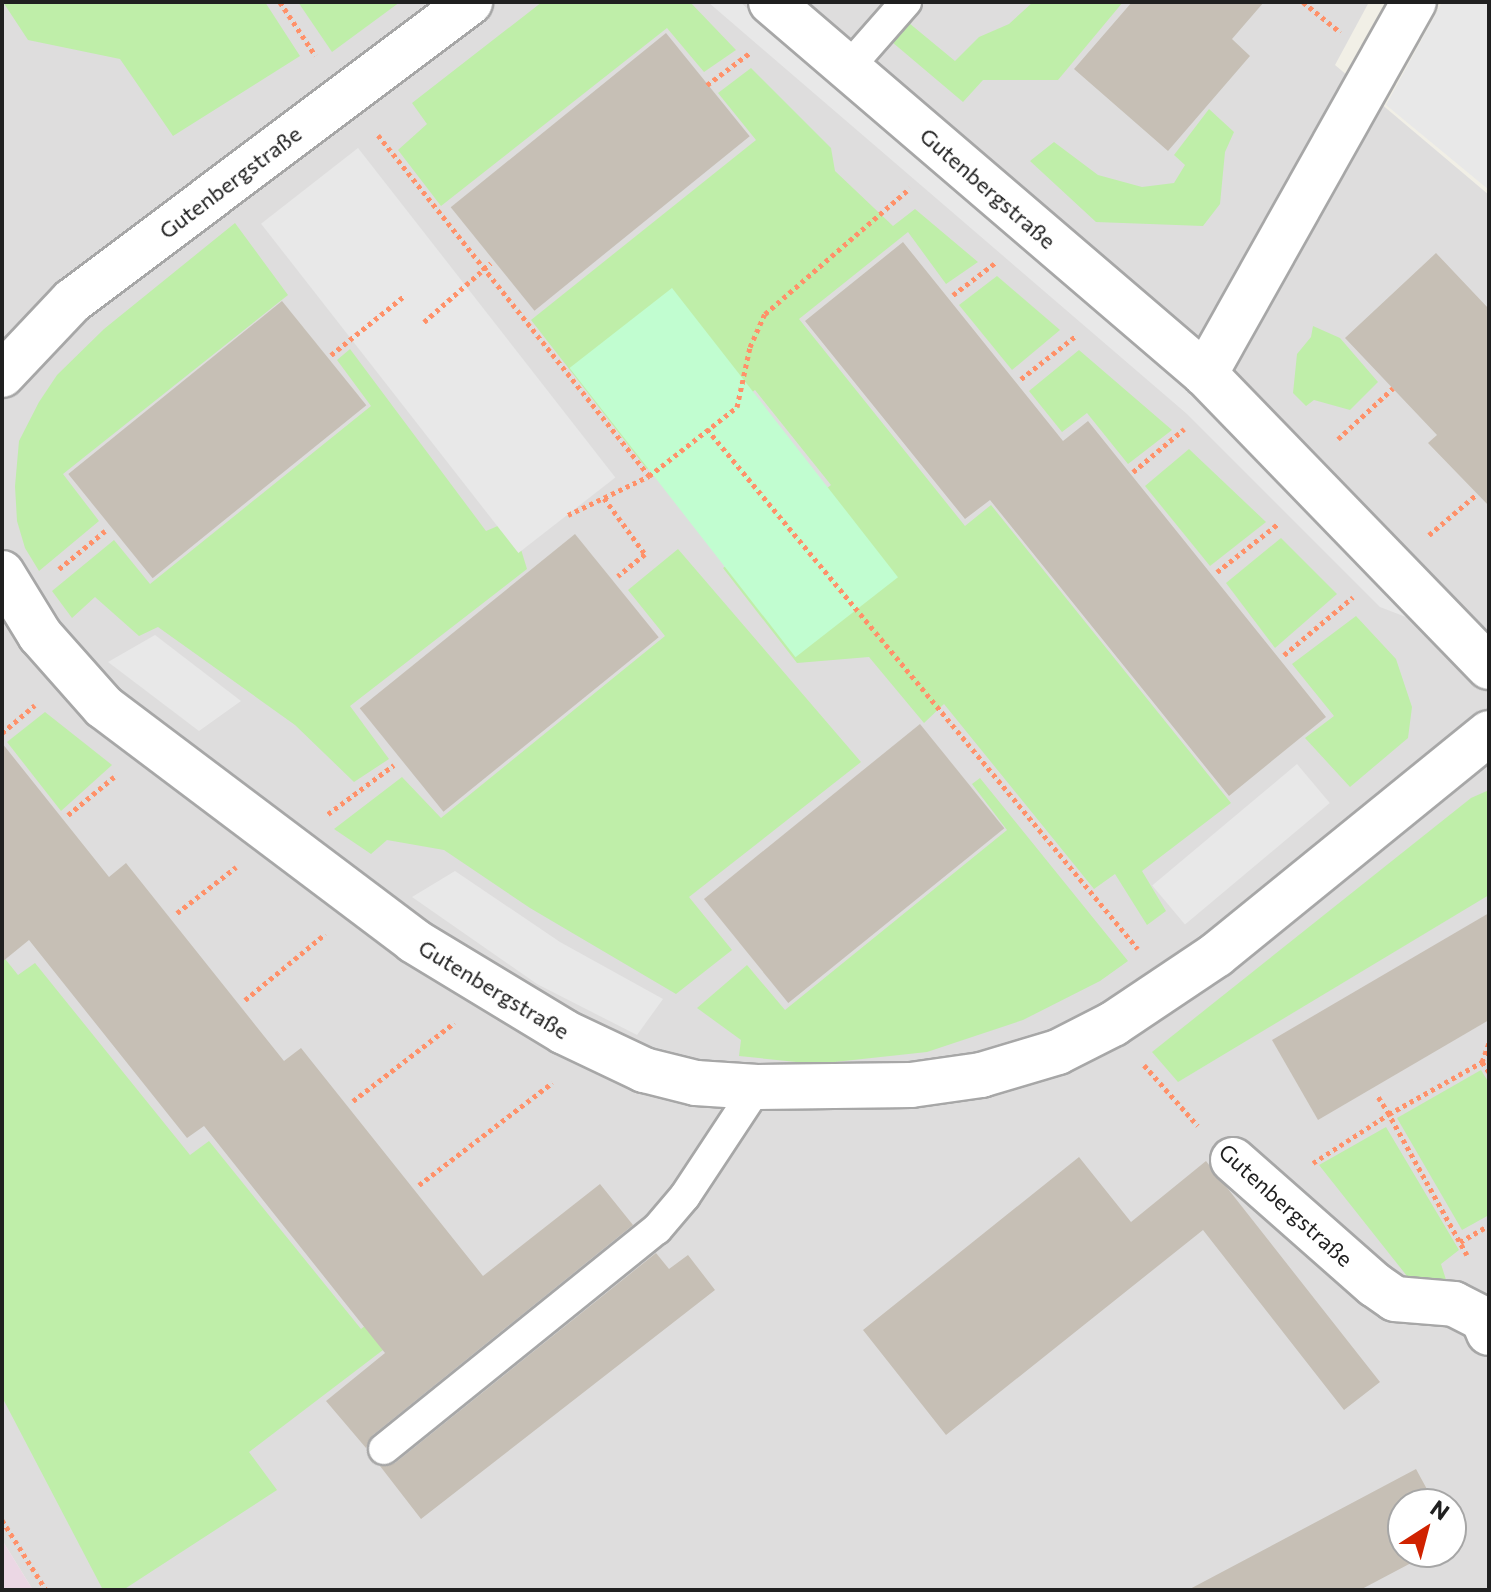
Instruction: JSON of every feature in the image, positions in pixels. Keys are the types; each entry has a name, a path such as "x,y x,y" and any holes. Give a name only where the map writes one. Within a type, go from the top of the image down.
{"street":[{"name":"Gutenbergstraße","path":"2,375 72,301 470,2"},
{"name":"Gutenbergstraße","path":"771,2 1205,374 1489,667"},
{"path":"1205,374 1414,2"},
{"name":"Gutenbergstraße","path":"11,587 40,635 104,707 414,941 564,1032 644,1070 696,1083 757,1087 911,1085 981,1075 1058,1052 1113,1024 1171,988 1489,733"},
{"name":"Gutenbergstraße","path":"1233,1160 1395,1299 1454,1304 1483,1319 1489,1333"}],"lane":[{"path":"848,68 906,2"},
{"path":"384,1449 657,1229 685,1196 757,1087"}],"path":[{"path":"280,2 317,58 649,476"},
{"path":"707,85 752,52"},
{"path":"568,515 649,476 737,407 750,347 765,314 910,188"},
{"path":"424,322 491,263"},
{"path":"953,295 995,263"},
{"path":"331,355 404,296"},
{"path":"1021,379 1077,335"},
{"path":"1332,445 1393,388"},
{"path":"707,429 1171,988"},
{"path":"1133,472 1184,429"},
{"path":"1425,539 1477,494"},
{"path":"604,498 645,554 618,576"},
{"path":"1217,572 1280,523"},
{"path":"11,587 105,531"},
{"path":"1284,655 1354,596"},
{"path":"2,733 44,698"},
{"path":"286,845 394,765"},
{"path":"68,815 120,772"},
{"path":"177,913 237,866"},
{"path":"245,1000 326,933"},
{"path":"353,1101 461,1018"},
{"name":"Gutenbergstraße","path":"1113,1024 1168,1096 1233,1160"},
{"path":"1268,1191 1389,1114 1482,1062 1489,1043"},
{"path":"1482,1062 1489,1072"},
{"path":"419,1185 559,1078"},
{"path":"1377,1095 1474,1268"},
{"path":"1460,1242 1489,1225"},
{"path":"2,1520 46,1590"}],"shaded area":[{"path":"2,2 1369,2 1335,65 1489,195 1489,1590 33,1590 2,1540"},
{"path":"708,2 740,2 1195,397 1424,624 1380,607 1187,414"},
{"path":"1442,2 1489,2 1489,190 1386,105"},
{"path":"358,148 615,477 518,553 261,224"},
{"path":"155,635 241,701 199,731 108,662"},
{"path":"1297,764 1330,803 1185,925 1152,885"},
{"path":"455,871 560,942 663,999 637,1035 537,984 412,897"},
{"path":"2,1540 33,1590 2,1590"}],"green space":[{"path":"3,2 265,2 300,56 173,136 120,59 28,40"},
{"path":"298,2 400,2 332,52"},
{"path":"542,2 690,2 736,50 704,72 667,28 441,206 398,150 427,124 412,103"},
{"path":"1033,2 1123,2 1058,80 983,80 963,102 892,42 909,23 955,61 979,37 1009,24"},
{"path":"751,68 831,148 835,171 893,226 915,209 978,262 946,284 908,232 799,319 965,526 991,505 1231,803 1142,871 1166,911 1147,925 1115,874 1094,889 944,704 924,723 869,657 797,663 723,568 831,485 755,390 647,469 531,320 756,140 718,93"},
{"path":"1209,109 1234,132 1225,152 1220,204 1203,226 1096,222 1030,161 1054,142 1098,175 1142,187 1174,183 1185,165 1174,155"},
{"path":"235,223 288,295 63,474 99,521 39,571 25,548 17,521 15,486 19,441 39,402 57,375 104,329"},
{"path":"997,276 1060,330 1012,370 959,305"},
{"path":"672,288 898,577 796,657 570,368"},
{"path":"1313,326 1340,338 1378,382 1350,410 1314,400 1306,406 1293,393 1297,354 1311,337"},
{"path":"350,349 486,531 512,520 527,569 350,706 389,759 354,782 295,725 158,627 139,636 95,597 72,618 52,591 114,540 150,584 371,406 337,360"},
{"path":"1079,350 1172,430 1128,464 1087,413 1062,432 1029,391"},
{"path":"1189,449 1266,522 1210,566 1145,486"},
{"path":"1281,538 1337,594 1275,648 1226,583"},
{"path":"678,549 861,762 689,897 732,950 676,994 530,908 444,850 387,840 371,854 334,829 402,777 441,818 665,636 628,590"},
{"path":"1356,616 1396,659 1412,707 1408,738 1350,787 1305,738 1334,716 1292,664"},
{"path":"45,712 112,765 61,811 7,742"},
{"path":"980,778 1128,961 1100,981 1023,1020 927,1052 816,1064 739,1056 741,1040 697,1008 747,965 785,1010 1007,830 972,784"},
{"path":"1489,790 1489,895 1178,1082 1152,1052 1471,798"},
{"path":"2,955 18,975 35,963 190,1155 209,1141 361,1329 429,1275 450,1299 249,1452 277,1490 123,1590 103,1590 2,1397"},
{"path":"1481,1070 1489,1083 1489,1215 1462,1230 1397,1118"},
{"path":"1386,1127 1459,1250 1441,1264 1448,1286 1422,1295 1319,1165"}],"building":[{"path":"1132,2 1264,2 1232,39 1250,56 1168,151 1074,69"},
{"path":"666,33 750,136 534,311 451,207"},
{"path":"903,242 1063,441 1088,421 1326,717 1229,796 990,500 965,519 805,321"},
{"path":"1436,253 1489,309 1489,506 1428,443 1437,435 1345,338"},
{"path":"282,301 366,405 153,578 68,474"},
{"path":"575,534 659,637 443,812 360,708"},
{"path":"920,724 1004,828 788,1003 704,899"},
{"path":"2,743 109,877 126,863 284,1061 301,1048 483,1276 600,1184 633,1225 373,1435 366,1448 326,1401 385,1353 204,1126 187,1138 29,940 2,962"},
{"path":"1489,913 1489,1020 1318,1120 1272,1040"},
{"path":"1079,1157 1131,1222 1206,1161 1380,1382 1344,1410 1203,1230 946,1435 863,1330"},
{"path":"656,1253 669,1269 688,1255 715,1290 421,1519 380,1466 395,1463"},
{"path":"1416,1469 1426,1488 1387,1488 1387,1568 1402,1568 1360,1590 1188,1590"}]}
